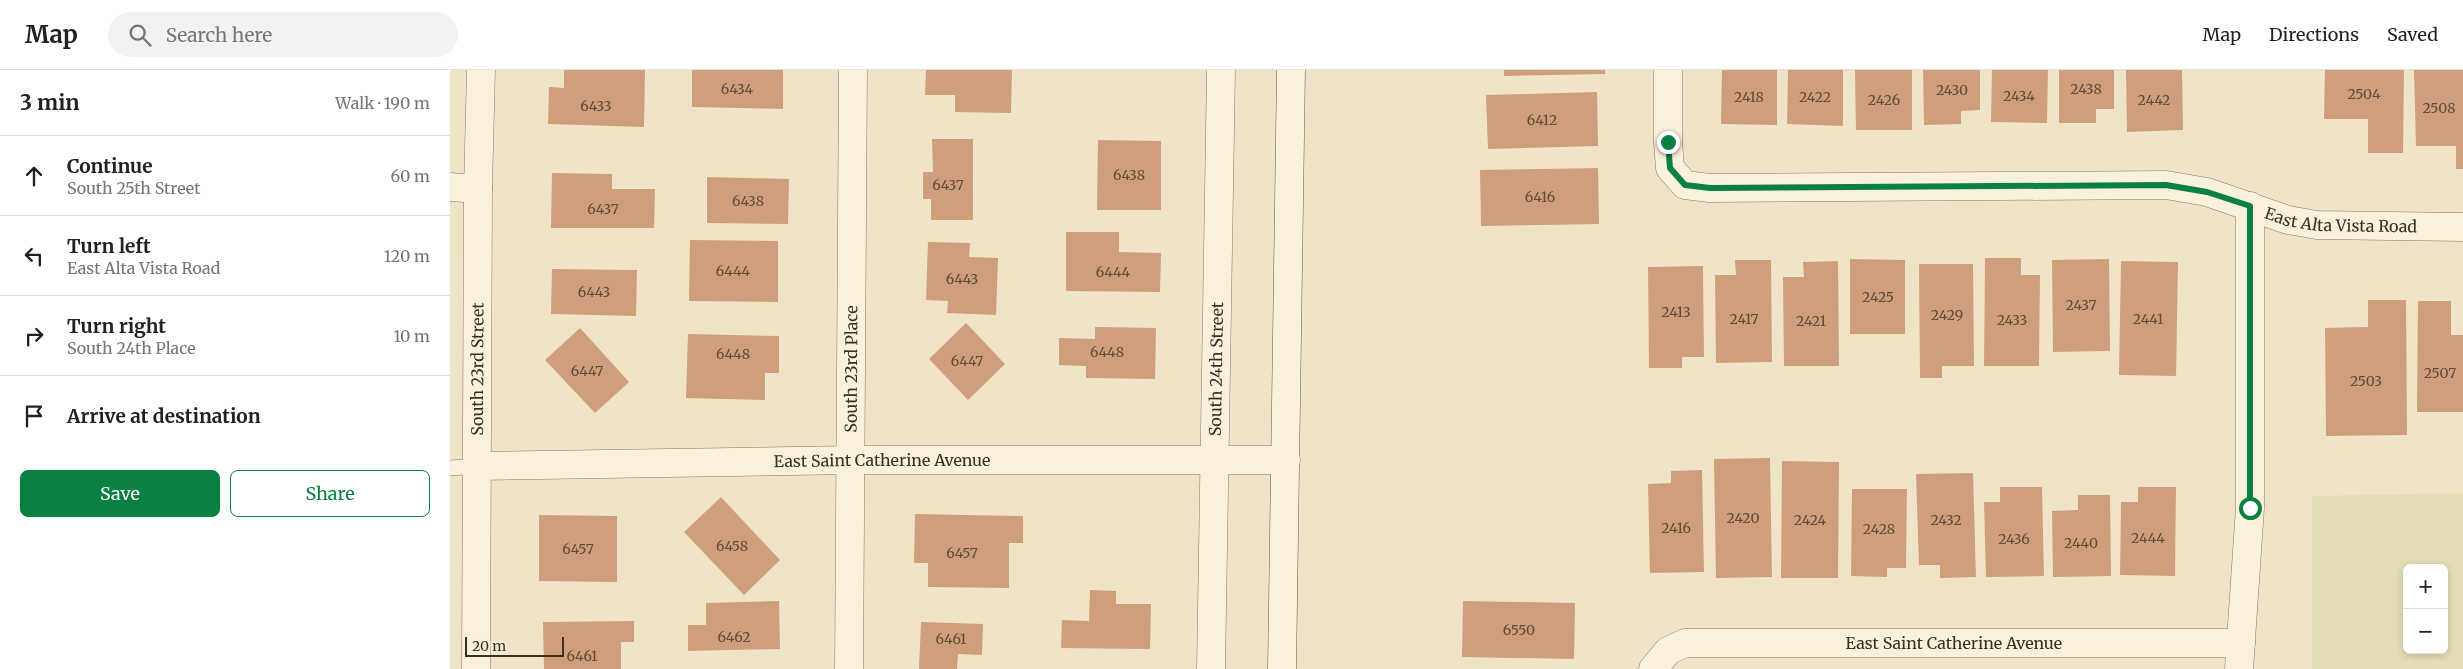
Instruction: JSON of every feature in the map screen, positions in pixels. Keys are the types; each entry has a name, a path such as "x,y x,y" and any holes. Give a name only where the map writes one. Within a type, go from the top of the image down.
{"street":[{"name":"South 23rd Street","path":"476,669 478,189 481,70"},
{"name":"South 23rd Place","path":"849,669 852,460 852,70"},
{"name":"South 24th Street","path":"1211,669 1221,70"},
{"path":"1282,669 1291,70"},
{"name":"East Alta Vista Road","path":"1668,70 1670,168 1685,185 1710,188 2166,185 2207,192 2288,220 2318,225 2463,227"},
{"path":"450,187 478,189"},
{"path":"2240,656 2250,508 2250,206"},
{"name":"East Saint Catherine Avenue","path":"478,466 852,460 1286,460"},
{"name":"East Saint Catherine Avenue","path":"1661,660 1685,643 2240,656"}],"lane":[{"path":"450,468 478,466"}],"shaded area":[{"path":"2463,493 2463,669 2312,669 2312,496"}],"building":[{"path":"564,70 645,70 644,127 548,124 549,87 564,88"},
{"path":"692,70 783,70 783,109 692,107"},
{"path":"926,70 1012,70 1011,113 955,112 955,95 925,95"},
{"path":"1504,70 1605,70 1605,74 1504,76"},
{"path":"1722,70 1777,70 1777,125 1721,124"},
{"path":"1788,70 1843,70 1843,126 1787,124"},
{"path":"1855,70 1912,70 1912,130 1856,130"},
{"path":"1923,70 1980,70 1980,110 1961,111 1961,124 1924,125"},
{"path":"1992,70 2048,70 2047,123 1991,122"},
{"path":"2059,70 2114,70 2114,109 2096,109 2096,123 2059,123"},
{"path":"2126,70 2182,70 2183,130 2127,132"},
{"path":"2325,70 2404,70 2403,153 2368,153 2368,119 2324,119"},
{"path":"2414,70 2463,70 2463,169 2456,169 2456,146 2416,146"},
{"path":"1597,92 1598,146 1488,149 1486,95"},
{"path":"932,139 973,139 973,220 931,220 931,199 923,199 923,172 933,172"},
{"path":"1098,140 1161,141 1161,210 1097,210"},
{"path":"1598,168 1599,224 1481,226 1480,170"},
{"path":"552,173 612,174 612,189 655,189 654,228 551,228"},
{"path":"707,177 789,179 788,224 707,223"},
{"path":"1066,232 1119,232 1119,252 1161,253 1160,292 1066,291"},
{"path":"690,240 778,241 778,302 689,301"},
{"path":"928,242 970,243 969,257 998,258 996,315 947,313 948,301 926,300"},
{"path":"1985,258 2021,258 2021,275 2040,275 2039,366 1984,366"},
{"path":"1850,259 1905,260 1905,334 1850,334"},
{"path":"2109,259 2110,351 2053,352 2052,260"},
{"path":"1735,260 1771,260 1772,362 1716,363 1715,275 1736,275"},
{"path":"1838,261 1839,366 1784,366 1783,277 1804,277 1803,262"},
{"path":"2121,261 2178,262 2176,376 2119,375"},
{"path":"1919,264 1973,264 1974,366 1942,366 1942,378 1920,378"},
{"path":"1703,266 1704,357 1682,357 1682,368 1649,368 1648,267"},
{"path":"552,269 637,270 636,316 551,314"},
{"path":"2368,300 2406,300 2407,435 2326,436 2325,328 2368,327"},
{"path":"2418,301 2451,301 2451,335 2463,335 2463,412 2417,412"},
{"path":"966,323 1005,364 968,400 929,359"},
{"path":"1095,327 1156,328 1155,379 1086,378 1086,366 1059,365 1059,338 1095,339"},
{"path":"580,328 629,382 595,413 545,360"},
{"path":"688,334 779,336 779,373 765,373 765,400 686,398"},
{"path":"1770,458 1772,577 1716,578 1714,459"},
{"path":"1782,461 1839,462 1838,578 1781,578"},
{"path":"1702,470 1704,572 1650,573 1648,484 1671,483 1671,471"},
{"path":"1973,473 1976,577 1940,578 1940,565 1919,565 1916,474"},
{"path":"2000,487 2042,487 2044,576 1986,577 1984,502 2000,502"},
{"path":"2138,487 2176,487 2175,576 2120,575 2121,502 2138,502"},
{"path":"1852,489 1907,489 1906,568 1887,568 1887,577 1851,576"},
{"path":"2078,495 2110,495 2111,576 2053,577 2052,511 2078,510"},
{"path":"721,497 780,560 744,595 684,532"},
{"path":"915,514 1023,516 1023,543 1009,543 1009,588 928,587 928,563 914,563"},
{"path":"539,515 617,516 617,582 539,581"},
{"path":"1090,590 1116,591 1116,604 1151,604 1150,649 1061,648 1062,620 1089,621"},
{"path":"779,601 780,649 688,651 688,625 706,625 706,603"},
{"path":"1463,601 1575,603 1574,659 1462,657"},
{"path":"634,621 634,642 621,642 621,669 544,669 543,622"},
{"path":"921,622 983,624 982,655 958,654 957,669 919,669"}],"route":[{"path":"1668,142 1670,168 1685,185 1710,188 2166,185 2207,192 2250,206 2250,508"}]}
